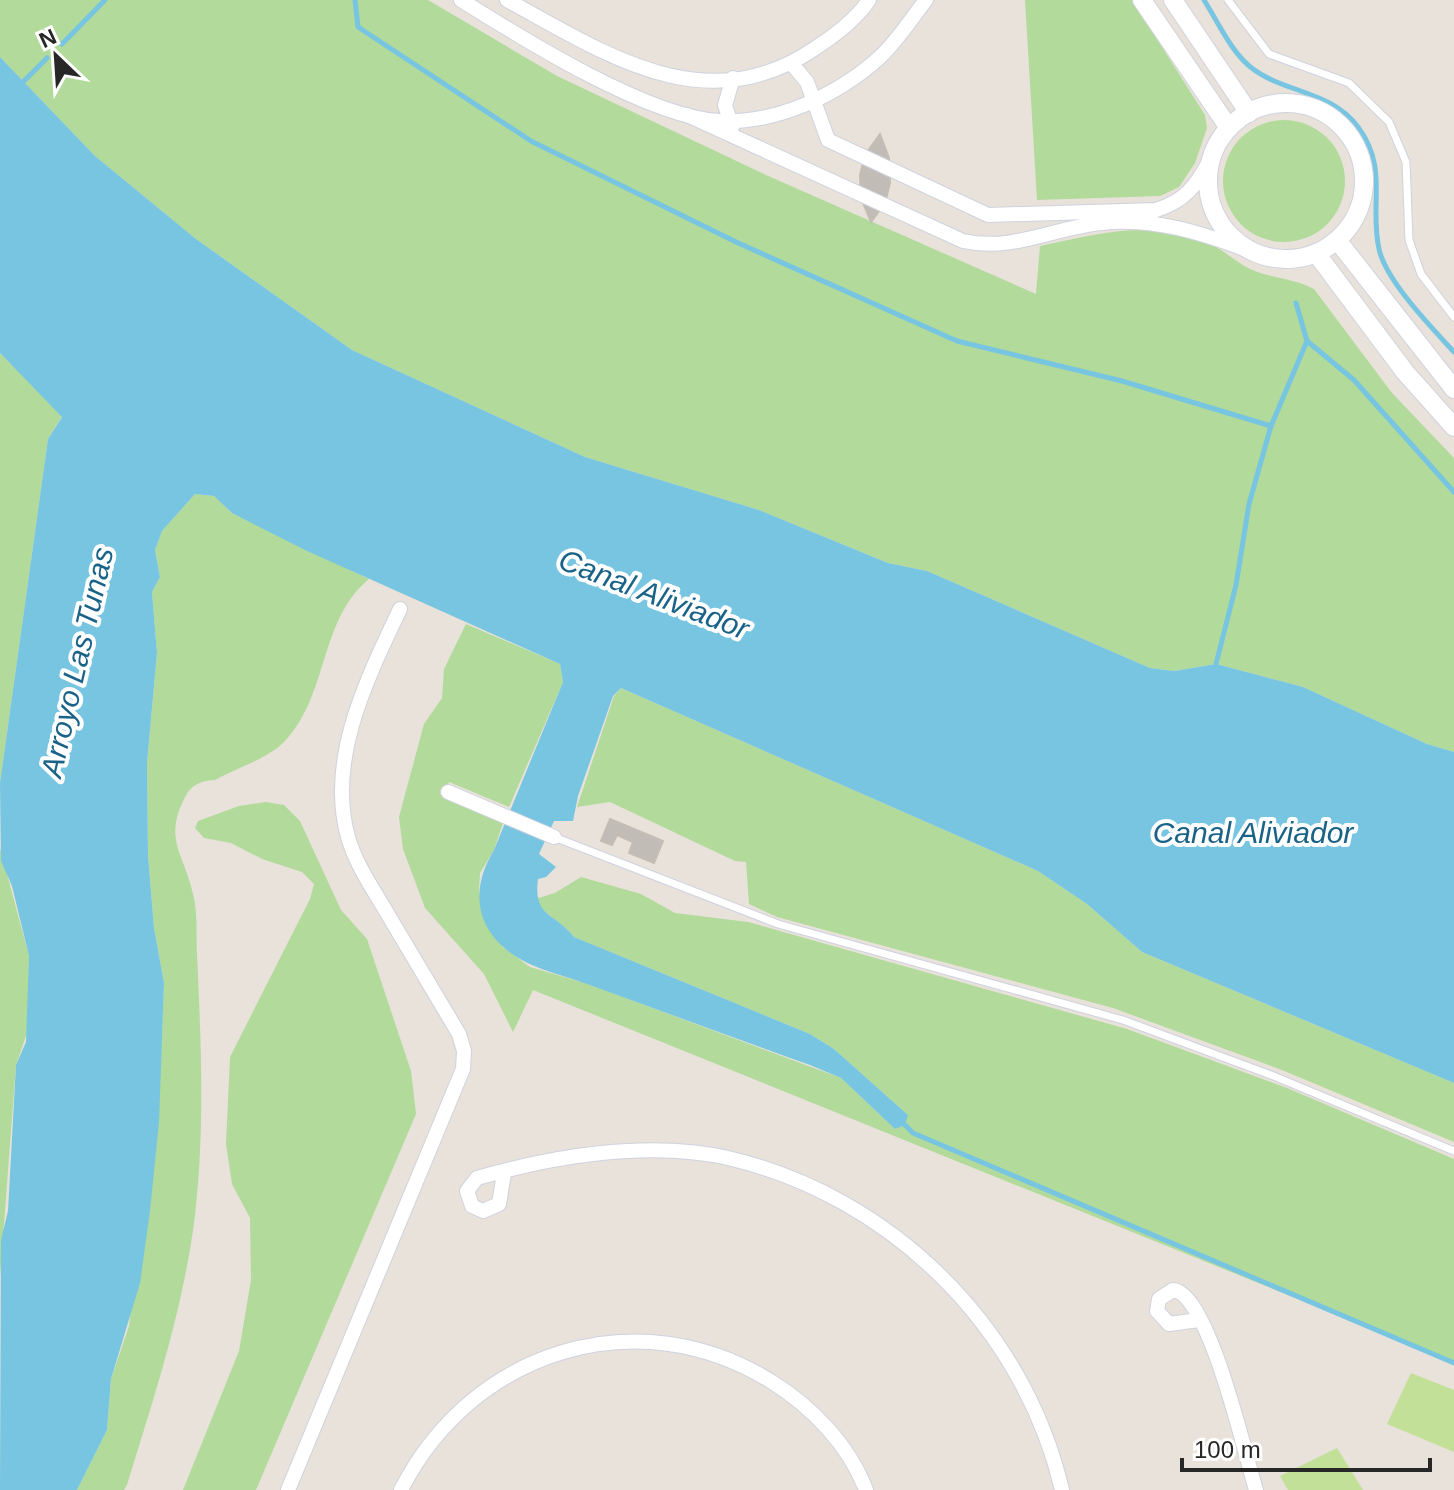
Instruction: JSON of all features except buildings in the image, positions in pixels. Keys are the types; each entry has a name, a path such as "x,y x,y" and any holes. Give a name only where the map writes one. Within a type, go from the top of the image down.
{"main road":[{"path":"1142,0 1229,128"},
{"path":"1173,0 1249,113"},
{"path":"1291,103 1331,117 1347,132 1361,160 1364,192 1358,212 1337,240 1316,253 1291,259 1270,258 1250,251 1232,239 1219,222 1207,182 1210,160 1229,128 1249,113 1270,105 1291,103"},
{"path":"1337,240 1454,389"},
{"path":"1316,253 1405,372 1454,427"}],"street":[{"path":"461,0 535,46 633,94 687,115 963,241 985,246 1013,243 1098,223 1137,221 1199,232 1250,251"},
{"path":"507,0 623,64 688,80 759,75 792,64 836,35 869,0"},
{"path":"687,115 728,121 814,104 882,56 926,0"},
{"path":"792,64 807,82 821,128 828,140 988,215 1156,210 1177,203 1196,187 1210,160"},
{"path":"733,78 725,105 728,121 737,138"},
{"path":"288,1490 463,1069 464,1051 459,1034 367,879 348,837 343,804 346,755 363,689 400,609"},
{"path":"448,792 554,837"},
{"path":"504,1173 558,1158 593,1153 689,1154 748,1165 842,1201 900,1238 975,1313 1028,1394 1052,1450 1062,1490"},
{"path":"1199,1320 1236,1412 1256,1490"},
{"path":"401,1490 431,1442 485,1390 542,1358 579,1346 628,1341 693,1347 741,1365 775,1384 813,1414 835,1438 851,1458 866,1490"}],"lane":[{"path":"1228,0 1269,54 1349,83 1389,122 1406,162 1409,240 1421,274 1454,317"},
{"path":"554,837 778,924 1123,1020 1271,1075 1454,1151"}],"green space":[{"path":"0,0 428,0 557,76 766,175 1036,294 1040,246 1101,234 1142,230 1183,234 1203,240 1250,269 1314,289 1392,393 1454,458 1454,752 1427,744 1303,687 1216,664 1174,671 1150,668 927,571 888,563 759,510 585,457 352,350 196,239 95,156 0,57"},
{"path":"1025,0 1132,0 1205,115 1207,128 1195,163 1179,187 1160,196 1037,200"},
{"path":"1284,120 1307,125 1327,138 1340,158 1345,181 1340,204 1327,224 1307,237 1284,242 1261,237 1241,224 1228,204 1223,181 1228,158 1241,138 1261,125"},
{"path":"0,353 62,416 48,439 0,783"},
{"path":"195,494 214,496 232,513 369,579 341,615 310,702 285,741 261,758 215,780 194,786 187,793 179,812 175,836 196,909 201,1052 200,1150 190,1249 167,1352 127,1485 124,1490 77,1490 107,1430 111,1379 129,1326 162,1035 164,983 154,928 148,855 147,763 157,653 152,592 160,577 155,550 162,531"},
{"path":"466,624 560,664 563,682 509,807 449,782 443,796 503,823 494,850 480,873 479,891 485,922 503,947 530,967 588,984 841,1078 895,1129 908,1115 834,1049 810,1034 574,937 535,899 555,893 581,877 641,894 675,913 748,922 1127,1029 1287,1088 1454,1159 1454,1362 533,990 513,1032 484,974 425,908 403,849 399,817 424,724 442,698 444,669"},
{"path":"621,688 1038,871 1087,904 1142,952 1454,1083 1454,1142 1282,1070 1113,1008 777,917 749,904 746,862 735,861 610,802 577,807 614,696"},
{"path":"266,802 284,805 300,821 341,910 367,939 411,1071 416,1114 256,1490 183,1490 239,1351 251,1280 250,1218 232,1184 226,1144 230,1057 310,899 314,884 302,872 262,859 231,843 204,838 195,828 198,821 239,806"},
{"path":"0,848 29,956 28,1030 16,1065 0,1277"},
{"path":"1411,1373 1454,1390 1454,1452 1387,1424"},
{"path":"1337,1448 1363,1490 1288,1490 1280,1476"}],"water":[{"name":"Canal Aliviador","path":"0,57 95,156 196,239 352,350 585,457 759,510 888,563 927,571 1150,668 1174,671 1216,664 1303,687 1427,744 1454,752 1454,1083 1142,952 1087,904 1038,871 621,688 613,696 578,796 573,821 554,821 539,854 556,867 546,877 538,879 537,892 542,908 574,937 810,1034 834,1049 908,1115 905,1125 895,1129 841,1078 530,964 510,952 491,933 481,910 480,886 563,682 560,664 305,550 232,513 214,496 195,494 162,531 155,550 160,577 152,592 157,653 147,763 148,855 154,928 164,983 159,1122 140,1283 111,1379 107,1430 77,1490 0,1490 1,1240 8,1211 16,1065 26,1042 29,956 12,886 1,861 0,783 48,439 62,417 0,353"}],"waterway":[{"path":"62,44 105,0"},
{"path":"355,0 358,27 531,141 736,242 957,341 1122,381 1271,426"},
{"path":"1204,0 1245,63 1266,77 1335,106 1358,127 1367,142 1376,172 1376,233 1383,262 1411,304 1454,352"},
{"path":"23,82 47,58"},
{"path":"1296,303 1307,341 1354,380 1454,492"},
{"path":"1216,664 1236,585 1249,504 1271,426 1307,341"},
{"path":"905,1125 913,1133 1454,1363"}],"water label":[{"name":"Arroyo Las Tunas","path":"77,662"}]}
